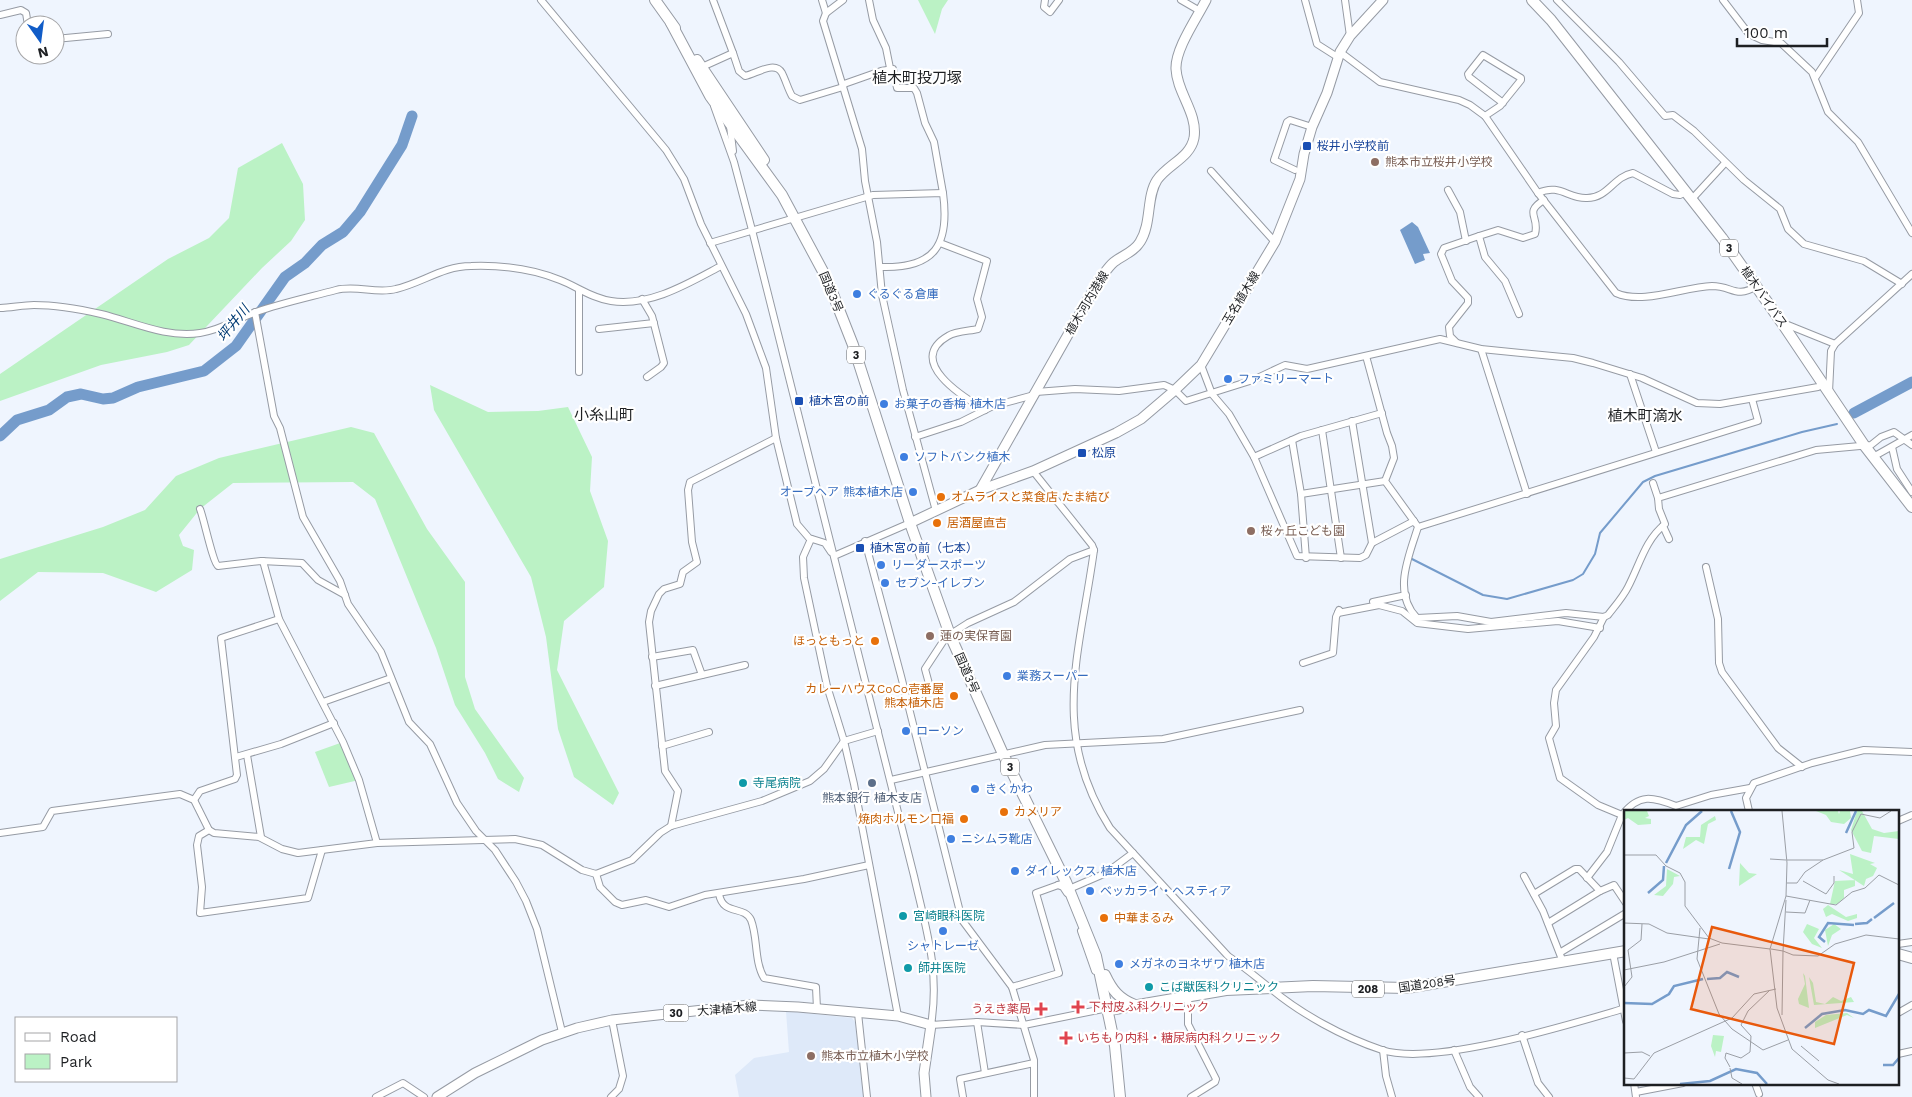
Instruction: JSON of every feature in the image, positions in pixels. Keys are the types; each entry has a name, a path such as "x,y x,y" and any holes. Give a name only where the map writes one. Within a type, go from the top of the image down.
{"highway":[{"name":"国道3号","path":"656,0 752,140 776,180 827,279 853,344 910,523 950,635 1096,956 1109,1010 1120,1097"},
{"name":"植木バイパス","path":"1532,0 1689,195 1757,286 1864,445 1912,507"},
{"name":"国道3号","path":"671,23 710,96 782,194"},
{"name":"国道208号","path":"1109,1010 1226,990 1313,986 1399,988 1562,957 1624,951"},
{"path":"1096,956 1113,990 1120,998 1135,1005"}],"main road":[{"name":"植木河内港線","path":"980,490 1099,280 1112,263 1132,251 1141,241 1157,180 1190,149 1194,138 1194,121 1178,80 1176,68 1177,59 1206,0"},
{"name":"玉名植木線","path":"980,490 1033,471 1116,433 1140,419 1201,365 1274,242 1300,179 1304,154 1312,127 1327,93 1340,55 1350,36 1383,0"},
{"path":"910,523 980,490"},
{"name":"大津植木線","path":"437,1097 482,1069 526,1047 564,1032 612,1020 748,1006 817,1009 898,1016 931,1025"},
{"path":"926,1097 924,1073 931,1025"}],"street":[{"path":"541,0 666,150 684,179 710,243 746,314 766,368 776,438 798,524 801,531 811,539 825,543 834,556"},
{"path":"713,0 739,71 745,76 770,68 777,68 782,71 790,92 796,99 843,87 844,84 863,76 890,68"},
{"path":"822,0 826,13"},
{"path":"843,0 826,13 823,21 862,149 880,267 882,295 915,437 936,511"},
{"path":"869,0 873,20 886,48 897,88 914,88 917,92 934,142 946,223 940,243 935,251 922,260 906,265 880,267"},
{"path":"1045,0 1044,7 1050,12 1059,0"},
{"path":"1181,0 1200,11"},
{"path":"1305,0 1316,44 1340,55 1380,82 1458,100 1470,105 1485,116 1538,193 1616,294 1636,298 1693,287 1715,286 1737,293 1747,292 1757,286"},
{"path":"1345,0 1350,36"},
{"path":"1557,0 1620,62 1665,116 1673,115 1694,131 1725,163 1780,209 1788,229 1804,244 1864,261 1902,284"},
{"path":"1723,0 1749,34 1762,40 1781,43 1812,72 1828,112 1858,142 1912,234"},
{"path":"1815,78 1859,13 1857,0"},
{"path":"0,15 21,10 26,15"},
{"path":"65,38 108,34"},
{"path":"702,67 733,53"},
{"path":"1485,116 1503,103 1521,78 1483,55 1468,74 1469,77 1503,103"},
{"path":"710,96 734,162 752,230 891,780 934,965 935,988 931,1025 977,1022 1024,1025 1109,1010 1072,905 1063,887 1064,885"},
{"path":"724,100 734,162"},
{"path":"1295,170 1274,160 1287,122 1290,120 1312,127"},
{"path":"1538,193 1555,188 1586,199 1600,196 1619,177 1633,173 1673,194 1689,195 1725,163"},
{"path":"1211,171 1274,242"},
{"path":"1448,190 1460,212 1466,241"},
{"path":"710,243 794,216 868,196 943,193"},
{"path":"1459,345 1450,336 1449,327 1468,303 1468,298 1452,281 1440,254 1444,248 1498,230 1523,238 1535,234 1537,228 1532,212 1534,206 1544,200"},
{"path":"1479,236 1485,257 1505,281 1519,314"},
{"path":"940,243 987,261 978,299 982,317 978,329 949,336 937,347 933,358 933,365 957,392 985,410"},
{"path":"0,308 33,305 62,307 101,314 157,331 184,333 221,329 256,312 338,290 359,288 387,291 448,268 471,266 535,271 561,280 591,297 614,302 642,299 678,290 721,266"},
{"path":"1829,393 1831,351 1834,344 1912,274"},
{"path":"579,290 579,372"},
{"path":"642,299 654,323 664,363 647,377"},
{"path":"256,312 274,416 280,428 303,516 340,581 348,604 381,652 409,722 430,744 452,794 476,831 495,850 516,882 533,920 562,1032 564,1032"},
{"path":"600,329 654,323"},
{"path":"1782,323 1834,344"},
{"path":"915,437 961,422 1008,401 1035,393 1075,389 1119,391 1164,386 1175,390 1186,400 1212,394 1253,380 1285,364 1307,369 1440,339 1481,349 1573,358 1630,374 1697,403 1720,404 1818,387 1823,384"},
{"path":"1481,349 1527,494"},
{"path":"1366,356 1394,458 1385,481"},
{"path":"1201,365 1212,394 1229,414 1254,457 1292,549 1297,556 1306,558 1360,558 1366,555 1372,543 1364,484 1352,421"},
{"path":"1630,374 1656,452"},
{"path":"1372,543 1416,524 1527,494 1758,421 1752,399"},
{"path":"1254,457 1292,440 1352,421 1382,414"},
{"path":"1322,430 1341,558"},
{"path":"1658,498 1816,450 1857,448 1871,445 1881,437 1894,432 1912,445"},
{"path":"1873,457 1912,435"},
{"path":"671,826 678,791 665,771 649,622 654,602 664,589 680,584 683,572 697,562 692,542 688,490 690,482 776,438"},
{"path":"1292,440 1301,494 1306,558"},
{"path":"1892,447 1897,469 1912,492"},
{"path":"1033,471 1094,550 1074,674 1076,743 1082,772 1097,808 1110,828 1218,947 1307,1014 1351,1037 1383,1050 1403,1054 1454,1050 1522,1035 1624,1008"},
{"path":"1385,481 1416,524"},
{"path":"1301,494 1385,481"},
{"path":"1622,815 1598,805 1560,778 1549,738 1556,726 1554,703 1556,690 1600,628 1604,617 1608,615 1628,588 1637,563 1652,538 1665,524 1659,509 1653,483"},
{"path":"200,509 215,564 229,566 263,561 302,563 318,580 345,596"},
{"path":"834,556 910,523"},
{"path":"1416,524 1402,578 1412,613 1417,618 1457,616 1491,622 1566,612 1604,617"},
{"path":"1663,526 1669,539"},
{"path":"811,539 803,557 804,578 828,686 844,741 898,1016"},
{"path":"865,541 907,699 962,920 1012,987 1034,1063 1034,1097"},
{"path":"907,699 931,692 925,669 940,645 950,635 968,623 1014,602 1070,559 1094,550"},
{"path":"263,561 279,620 334,723 359,780 377,843"},
{"path":"1706,567 1718,619 1719,663 1722,672 1778,748 1802,767"},
{"path":"1303,663 1333,653 1340,609 1406,595"},
{"path":"1338,613 1379,605 1402,611 1416,623 1468,629 1558,621 1600,628"},
{"path":"194,800 200,791 235,779 238,769 221,638 279,620"},
{"path":"652,657 693,650 702,675"},
{"path":"655,686 745,665"},
{"path":"323,702 391,678"},
{"path":"891,780 1045,746 1163,739 1300,710"},
{"path":"236,757 247,755 334,723"},
{"path":"0,833 43,827 52,812 180,794 194,800 209,830 221,835 261,837 288,852 377,843 515,839 542,845 582,870 596,874 632,860 660,833 671,826 762,801 810,782 824,769 844,741 878,731"},
{"path":"662,746 709,732"},
{"path":"1749,810 1746,798 1754,782 1864,750 1912,752"},
{"path":"247,755 261,837"},
{"path":"1626,810 1629,805 1640,800 1661,799 1676,806 1711,795 1750,788"},
{"path":"1588,878 1608,852 1624,812"},
{"path":"1900,820 1912,815"},
{"path":"209,830 199,836 197,845 202,887 200,913 308,898 322,850"},
{"path":"1012,987 1059,973 1036,893 1106,873 1134,853"},
{"path":"596,874 600,888 610,898 622,905 646,900 672,907 705,895 869,866"},
{"path":"1534,894 1575,869 1588,878 1600,891"},
{"path":"1524,876 1548,923 1562,957 1624,914"},
{"path":"1548,923 1600,891 1614,885 1624,900"},
{"path":"719,894 728,908 743,913 751,920 764,978 816,987 817,1009"},
{"path":"1613,953 1624,1003"},
{"path":"1188,997 1188,1024 1216,1079 1215,1082 1191,1097"},
{"path":"1900,1012 1912,1005"},
{"path":"858,1014 867,1097"},
{"path":"612,1020 623,1076 623,1082 612,1097"},
{"path":"977,1022 985,1073"},
{"path":"1522,1035 1538,1083 1537,1085 1543,1097"},
{"path":"1383,1050 1386,1076 1392,1097"},
{"path":"1454,1050 1470,1087 1480,1097"},
{"path":"963,1097 960,1079 1034,1063"},
{"path":"376,1097 403,1083 424,1097"},
{"path":"1538,1083 1549,1097"},
{"path":"1636,1095 1679,1084"},
{"path":"1754,1084 1759,1094"}],"shaded area":[{"name":"熊本市立植木小学校","path":"786,1011 852,1018 855,1022 864,1097 739,1097 735,1075 754,1058 789,1052"}],"green space":[{"path":"918,0 948,0 942,9 935,34"},
{"path":"282,143 303,184 305,220 291,241 262,268 189,345 167,352 101,365 0,401 0,374 168,259 209,238 229,218 238,168"},
{"path":"430,385 488,412 538,411 568,407 592,457 590,491 608,541 604,587 564,621 557,670 619,793 613,805 574,777 558,729 546,637 531,577 434,410"},
{"path":"351,427 374,433 427,529 465,582 465,677 475,709 524,778 519,792 498,779 485,753 455,705 436,648 375,499 353,482 233,483 200,509 179,535 183,546 194,550 192,570 156,592 103,573 38,572 0,601 0,559 103,527 145,510 176,476 219,458"},
{"path":"343,742 359,780 329,787 315,752"}],"water":[{"path":"1412,222 1418,227 1430,253 1423,254 1425,260 1415,264 1400,230"}],"waterway":[{"name":"坪井川","path":"0,436 17,420 49,410 67,397 81,394 103,399 113,398 138,387 204,371 236,346 285,277 305,263 322,245 343,232 360,212 402,145 412,116"},
{"path":"1854,413 1912,382"},
{"path":"1410,558 1483,595 1507,599 1573,580 1583,574 1595,554 1600,533 1643,482 1655,476 1802,432 1837,424"}],"place":[{"name":"桜井小学校前","path":"1307,146"},
{"name":"熊本市立桜井小学校","path":"1375,162"},
{"name":"ぐるぐる倉庫","path":"857,294"},
{"name":"ファミリーマート","path":"1228,379"},
{"name":"植木宮の前","path":"799,401"},
{"name":"お菓子の香梅 植木店","path":"884,404"},
{"name":"松原","path":"1082,453"},
{"name":"ソフトバンク植木","path":"904,457"},
{"name":"オーブヘア 熊本植木店","path":"913,492"},
{"name":"オムライスと菜食店 たま結び","path":"941,497"},
{"name":"居酒屋直吉","path":"937,523"},
{"name":"桜ヶ丘こども園","path":"1251,531"},
{"name":"植木宮の前（七本）","path":"860,548"},
{"name":"リーダースポーツ","path":"881,565"},
{"name":"セブン-イレブン","path":"885,583"},
{"name":"蓮の実保育園","path":"930,636"},
{"name":"ほっともっと","path":"875,641"},
{"name":"業務スーパー","path":"1007,676"},
{"name":"カレーハウスCoCo壱番屋 熊本植木店","path":"954,696"},
{"name":"ローソン","path":"906,731"},
{"name":"寺尾病院","path":"743,783"},
{"name":"熊本銀行 植木支店","path":"872,783"},
{"name":"きくかわ","path":"975,789"},
{"name":"カメリア","path":"1004,812"},
{"name":"焼肉ホルモン口福","path":"964,819"},
{"name":"ニシムラ靴店","path":"951,839"},
{"name":"ダイレックス 植木店","path":"1015,871"},
{"name":"ベッカライ・ヘスティア","path":"1090,891"},
{"name":"宮崎眼科医院","path":"903,916"},
{"name":"中華まるみ","path":"1104,918"},
{"name":"シャトレーゼ","path":"943,931"},
{"name":"メガネのヨネザワ 植木店","path":"1119,964"},
{"name":"師井医院","path":"908,968"},
{"name":"こば獣医科クリニック","path":"1149,987"},
{"name":"下村皮ふ科クリニック","path":"1078,1007"},
{"name":"うえき薬局","path":"1041,1009"},
{"name":"いちもり内科・糖尿病内科クリニック","path":"1066,1038"},
{"name":"熊本市立植木小学校","path":"811,1056"}],"district":[{"name":"植木町投刀塚","path":"917,78"},
{"name":"小糸山町","path":"604,415"},
{"name":"植木町滴水","path":"1645,416"}]}
